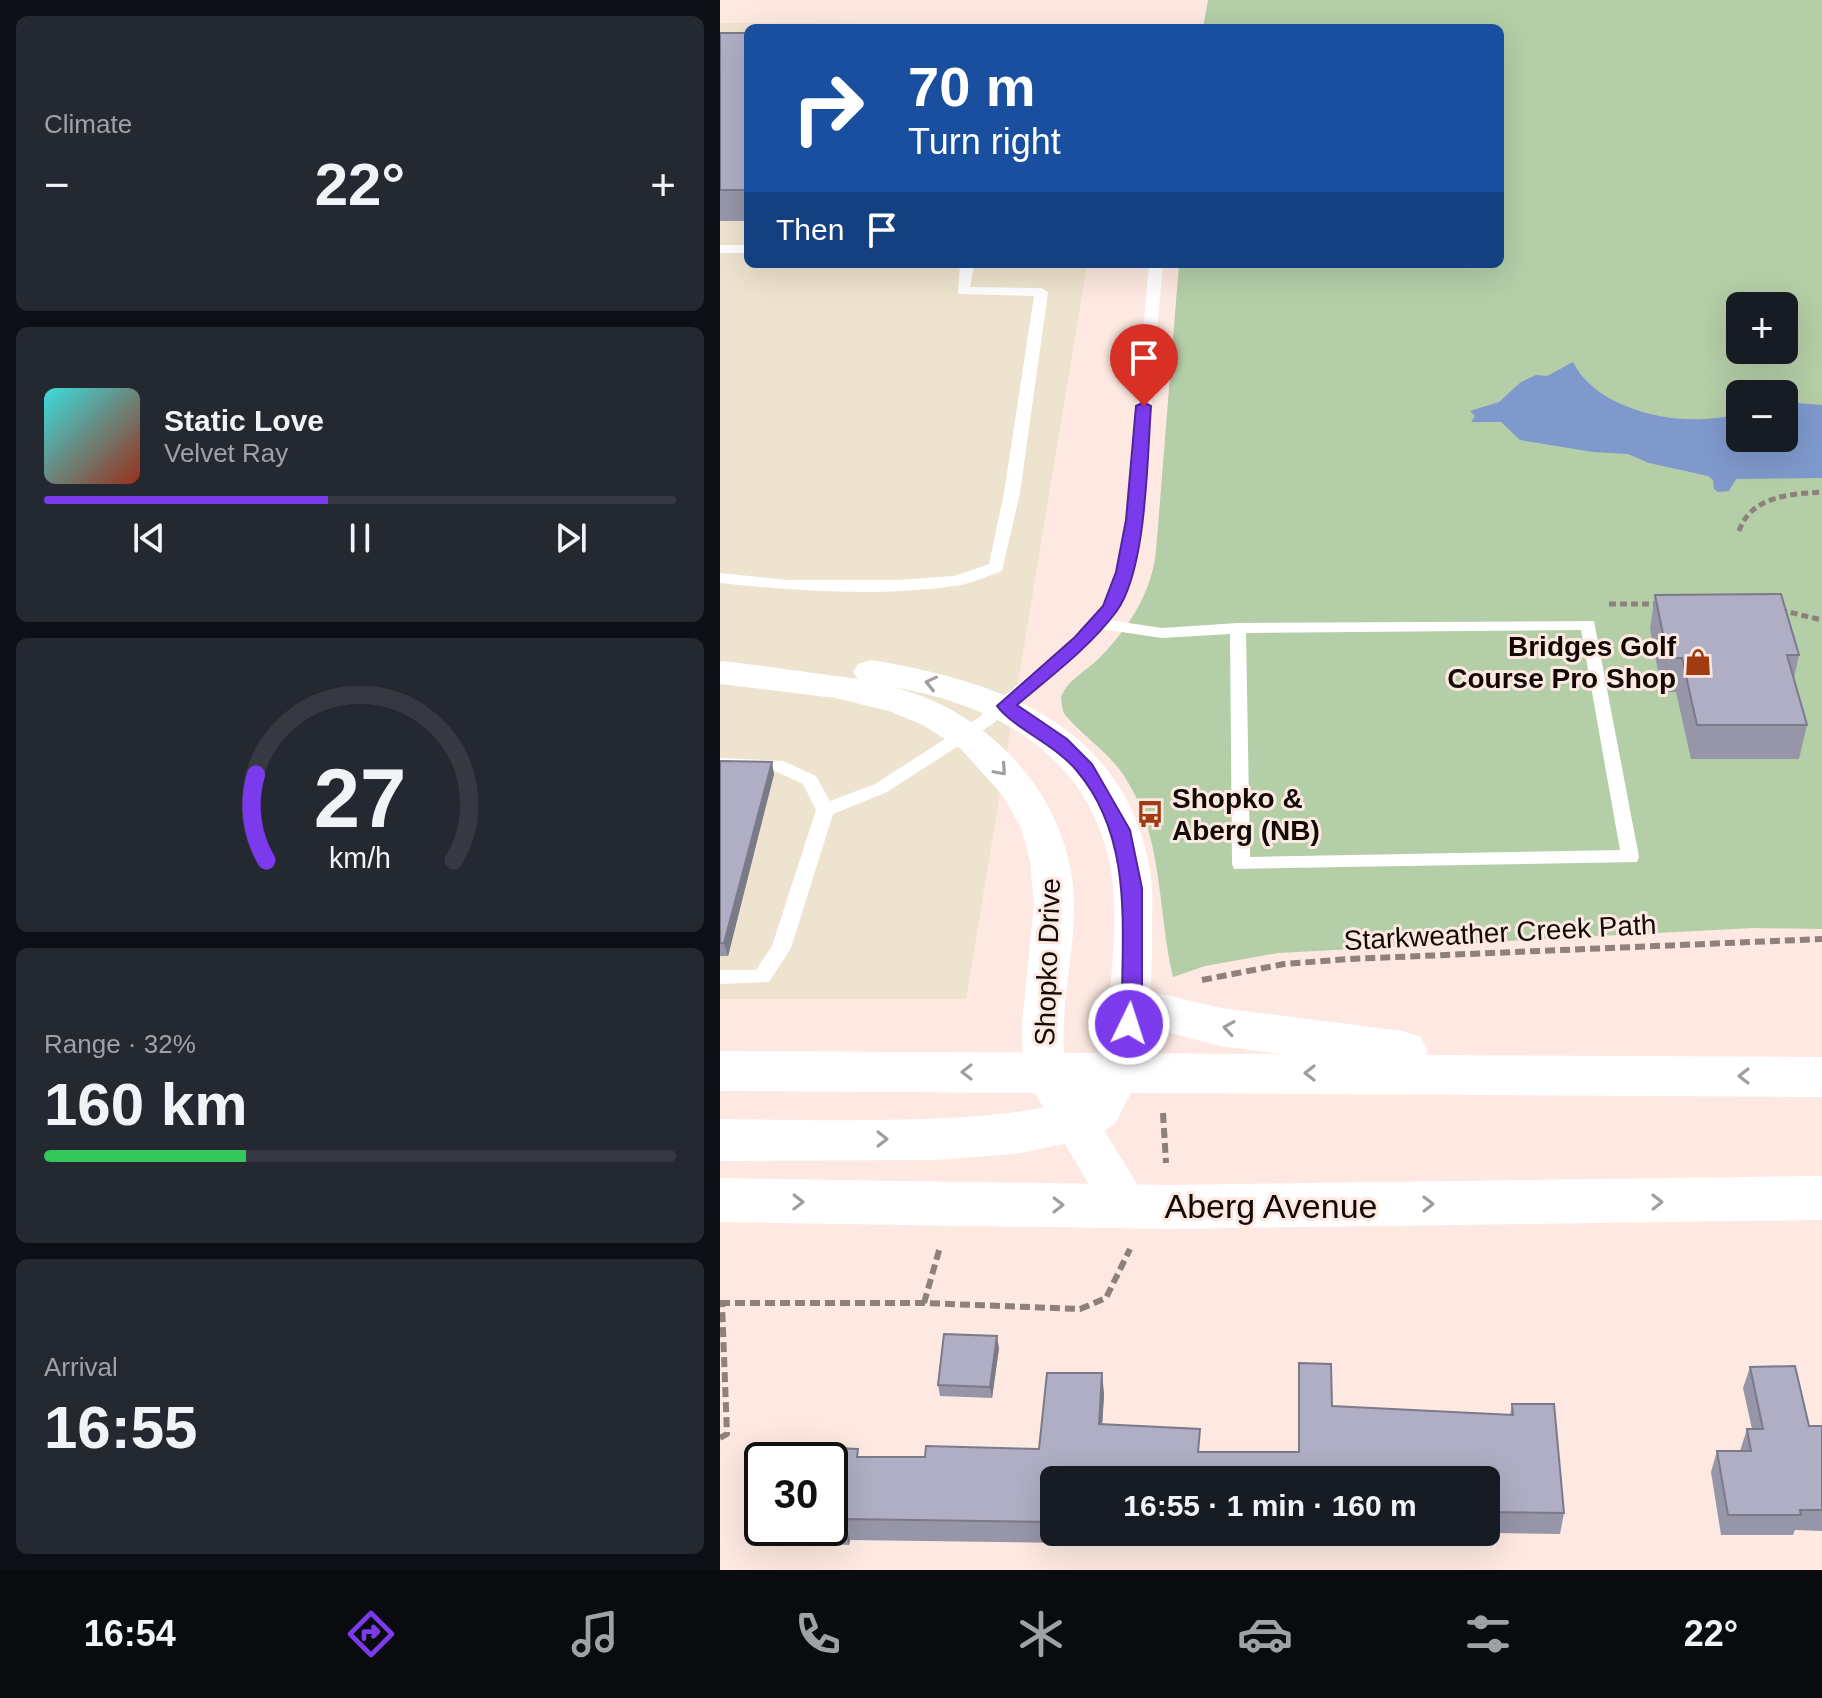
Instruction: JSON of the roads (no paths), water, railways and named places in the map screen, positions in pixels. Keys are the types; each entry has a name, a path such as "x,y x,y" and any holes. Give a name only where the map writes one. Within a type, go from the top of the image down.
{"main road":[{"path":"1132,1006 1221,1027 1470,1060 1556,1075"},
{"path":"720,1071 1822,1077"},
{"path":"720,1140 947,1138 1016,1133 1074,1123 1097,1109 1117,1073"},
{"name":"Aberg Avenue","path":"720,1200 1126,1206 1822,1198"}],"street":[{"name":"Shopko Drive","path":"722,673 817,669 873,672 942,686 1005,706 1060,743 1086,769 1121,830 1132,888 1132,1006 1117,1073"},
{"name":"Shopko Drive","path":"722,673 835,686 899,701 936,716 974,740 1017,788 1040,828 1050,861 1054,904 1043,1024 1045,1073 1126,1206"}],"lane":[{"path":"720,249 744,249"},
{"path":"720,578 788,585 897,585 956,581 996,567 1012,493 1041,292 963,291 966,268"},
{"path":"825,810 881,788 1005,706 1081,641 1110,608 1125,572 1134,520 1156,268"},
{"path":"1097,623 1162,633 1238,628 1588,625 1630,857 1241,864 1238,628"},
{"path":"720,764 777,765 810,780 825,810 781,948 762,977 720,977"}],"water":[{"path":"1573,362 1596,389 1630,408 1687,419 1726,416 1726,452 1798,452 1798,403 1822,405 1822,478 1736,479 1729,491 1718,492 1708,476 1649,463 1628,454 1593,452 1520,440 1501,422 1471,422 1475,416 1470,411 1499,402 1521,382 1536,375 1547,376"}],"place":[{"name":"Bridges Golf Course Pro Shop","path":"1698,662"},
{"name":"Shopko & Aberg (NB)","path":"1150,814"}]}
